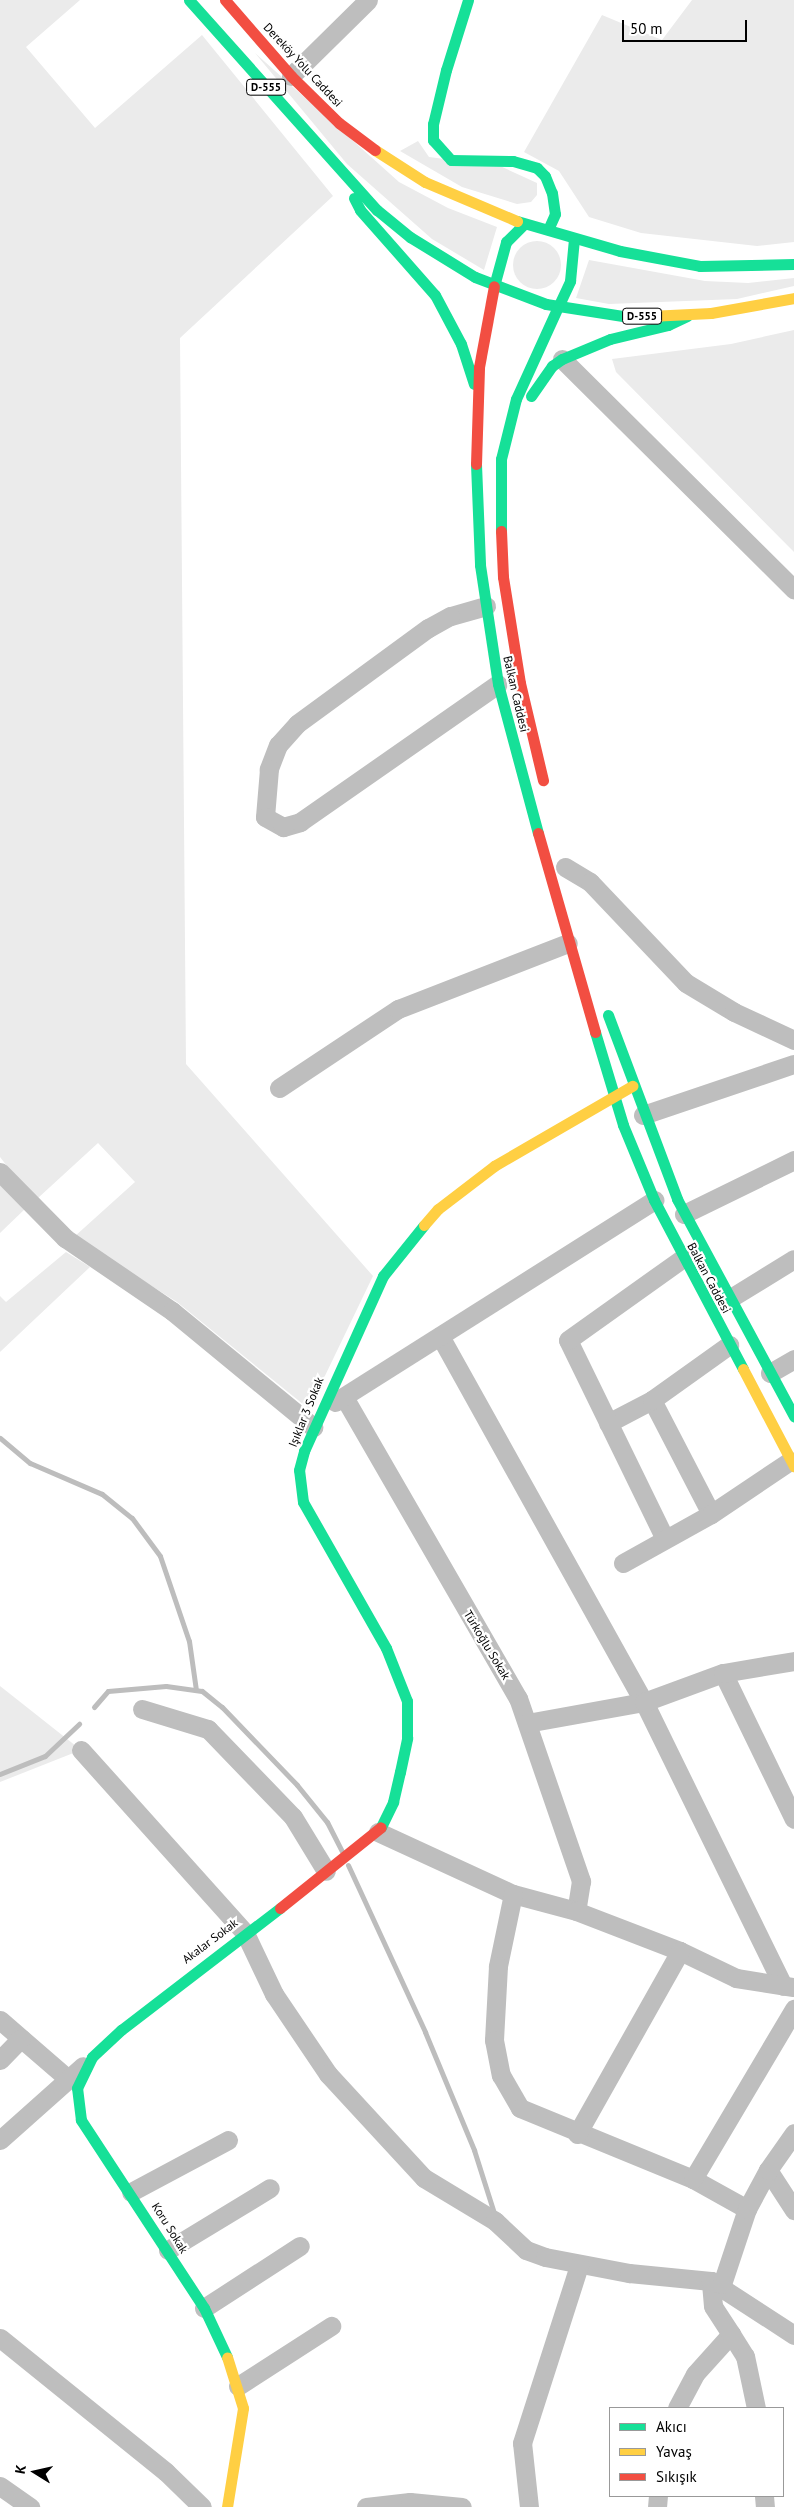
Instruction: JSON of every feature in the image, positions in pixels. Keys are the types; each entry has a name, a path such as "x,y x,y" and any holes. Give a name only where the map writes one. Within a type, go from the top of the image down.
{"main road":[{"name":"D-555","path":"189,0 342,174 410,237 452,265 494,286 558,307 622,317 691,314 794,298"},
{"name":"Dereköy Yolu Caddesi","path":"225,0 291,76 365,144 425,182 524,224"},
{"path":"468,0 446,70 433,124 433,140 440,151 452,160 513,160 537,168 545,176 552,193 555,214 548,230"},
{"path":"342,174 360,210 435,296 461,344 477,393"},
{"name":"D-555","path":"524,224 574,239 700,266 794,264"},
{"name":"Balkan Caddesi","path":"524,224 506,242 494,286 477,393 475,498 486,606 498,684 568,944 612,1096 654,1200 683,1258 793,1462"},
{"name":"Balkan Caddesi","path":"547,794 520,682 503,578 499,491 510,419 570,281 574,239"},
{"path":"510,419 524,406 552,366 562,359 610,339 668,325 691,314"},
{"path":"564,863 571,886"},
{"name":"Balkan Caddesi","path":"606,1007 642,1115 684,1214 794,1416"},
{"path":"612,1096 632,1086"},
{"name":"Işıklar 3 Sokak","path":"378,1832 393,1802 400,1772 407,1738 407,1700 386,1648 303,1502 299,1470 313,1428 392,1260 438,1209 494,1166 612,1096"},
{"name":"Akalar Sokak","path":"92,2058 121,2030 245,1932 378,1832"},
{"name":"Koru Sokak","path":"73,2083 81,2120 132,2192 204,2308 238,2386 242,2429 227,2507"}],"street":[{"path":"291,76 368,0"},
{"path":"562,359 794,589"},
{"path":"486,606 450,616 428,628 297,724 278,745 269,769 265,818 283,826 300,822 498,684"},
{"path":"564,863 590,882 686,983 734,1012 794,1040"},
{"path":"279,1088 398,1010 568,944"},
{"path":"642,1115 794,1064"},
{"path":"684,1214 794,1160"},
{"path":"0,1172 65,1238 172,1311 313,1428"},
{"path":"321,1411 654,1200"},
{"path":"665,1540 568,1340 683,1258"},
{"path":"729,1299 794,1259"},
{"path":"440,1336 644,1702 789,1986"},
{"path":"608,1423 652,1400 730,1345"},
{"path":"770,1373 794,1359"},
{"name":"Türkoğlu Sokak","path":"344,1396 518,1698 581,1881 576,1911"},
{"path":"652,1400 711,1514"},
{"path":"623,1563 711,1514 793,1462"},
{"path":"527,1723 644,1702 723,1673 794,1662"},
{"path":"723,1673 794,1819"},
{"path":"142,1709 208,1729 293,1817 328,1869"},
{"path":"80,1750 245,1932 274,1994 328,2074 424,2178 495,2221 526,2250 579,2264 629,2273 711,2280 722,2284 747,2209 768,2170 794,2133"},
{"path":"378,1832 513,1894 576,1911 680,1951 736,1978 789,1986"},
{"path":"513,1894 498,1966 494,2040 501,2075 520,2108 577,2134 692,2179 747,2209"},
{"path":"577,2134 680,1951"},
{"path":"692,2179 794,2010"},
{"path":"0,2020 73,2083"},
{"path":"0,2060 21,2038"},
{"path":"0,2140 73,2083 92,2058"},
{"path":"132,2192 228,2140"},
{"path":"768,2170 794,2210"},
{"path":"168,2250 270,2188"},
{"path":"204,2308 300,2246"},
{"path":"529,2507 522,2443 579,2264"},
{"path":"711,2280 714,2306 746,2356 756,2407"},
{"path":"711,2280 794,2335"},
{"path":"238,2386 331,2326"},
{"path":"678,2407 695,2374 731,2334"},
{"path":"0,2338 166,2472 202,2507"},
{"path":"0,2486 30,2507"},
{"path":"366,2507 410,2502 458,2507"}],"shaded area":[{"path":"0,0 80,0 26,47 95,128 202,35 333,196 180,338 186,1064 373,1276 309,1409 177,1302 74,1237 135,1182 98,1143 38,1198 14,1175 0,1157"},
{"path":"692,0 794,0 794,242 757,246 641,233 589,217 559,171 524,152 602,15 662,40"},
{"path":"255,53 399,182 448,208 497,227 484,270 432,239 347,164"},
{"path":"418,141 429,157 500,166 537,183 537,195 531,202 517,204 462,187 400,151"},
{"path":"537,241 546,243 554,248 559,256 561,265 559,274 554,282 546,287 537,289 528,287 520,282 515,274 513,265 515,256 520,248 528,243"},
{"path":"589,260 705,281 748,283 794,278 794,286 737,299 609,304 576,298"},
{"path":"794,330 794,552 616,372 612,359 731,344"},
{"path":"0,1185 26,1208 0,1233"},
{"path":"66,1252 90,1267 0,1352 0,1296 6,1302"},
{"path":"0,1686 81,1750 0,1782"}],"waterway":[{"path":"0,1438 30,1463 102,1494 132,1518 160,1556 189,1641 196,1690"},
{"path":"94,1707 108,1691 166,1686 202,1691 222,1707 297,1785 327,1822 342,1851"},
{"path":"0,1774 45,1756 79,1724"},
{"path":"348,1865 425,2032 474,2150 493,2210"}],"traffic: fast":[{"path":"189,0 377,210 410,237 475,277 546,304 629,317"},
{"path":"468,0 446,70 433,124 433,140 451,160 513,161 537,168 545,176 552,193 555,214 548,230"},
{"path":"354,198 360,210 435,295 461,344 474,384"},
{"path":"517,221 620,251 700,266 794,264"},
{"path":"494,286 506,242 524,224"},
{"path":"558,307 570,281 574,239"},
{"path":"501,531 501,459 516,399 558,307"},
{"path":"531,396 552,366 562,359 610,339 668,325 687,316"},
{"path":"476,464 480,565 498,684 538,833"},
{"path":"608,1015 677,1199 794,1416"},
{"path":"595,1032 623,1125 654,1200 743,1369"},
{"path":"381,1827 393,1802 400,1772 407,1738 407,1701 386,1648 303,1502 299,1470 304,1451 383,1276 424,1225"},
{"path":"227,2357 204,2308 81,2120 77,2088 92,2057 121,2030 280,1908"}],"traffic: slow":[{"path":"375,150 425,182 517,221"},
{"path":"629,317 711,313 794,298"},
{"path":"424,1225 438,1209 494,1166 632,1086"},
{"path":"743,1369 794,1466"},
{"path":"227,2357 243,2408 227,2507"}],"traffic: jam":[{"path":"225,0 291,76 339,123 375,150"},
{"path":"476,464 479,367 494,286"},
{"path":"501,531 503,577 520,683 543,780"},
{"path":"538,833 595,1032"},
{"path":"280,1908 381,1827"}]}
